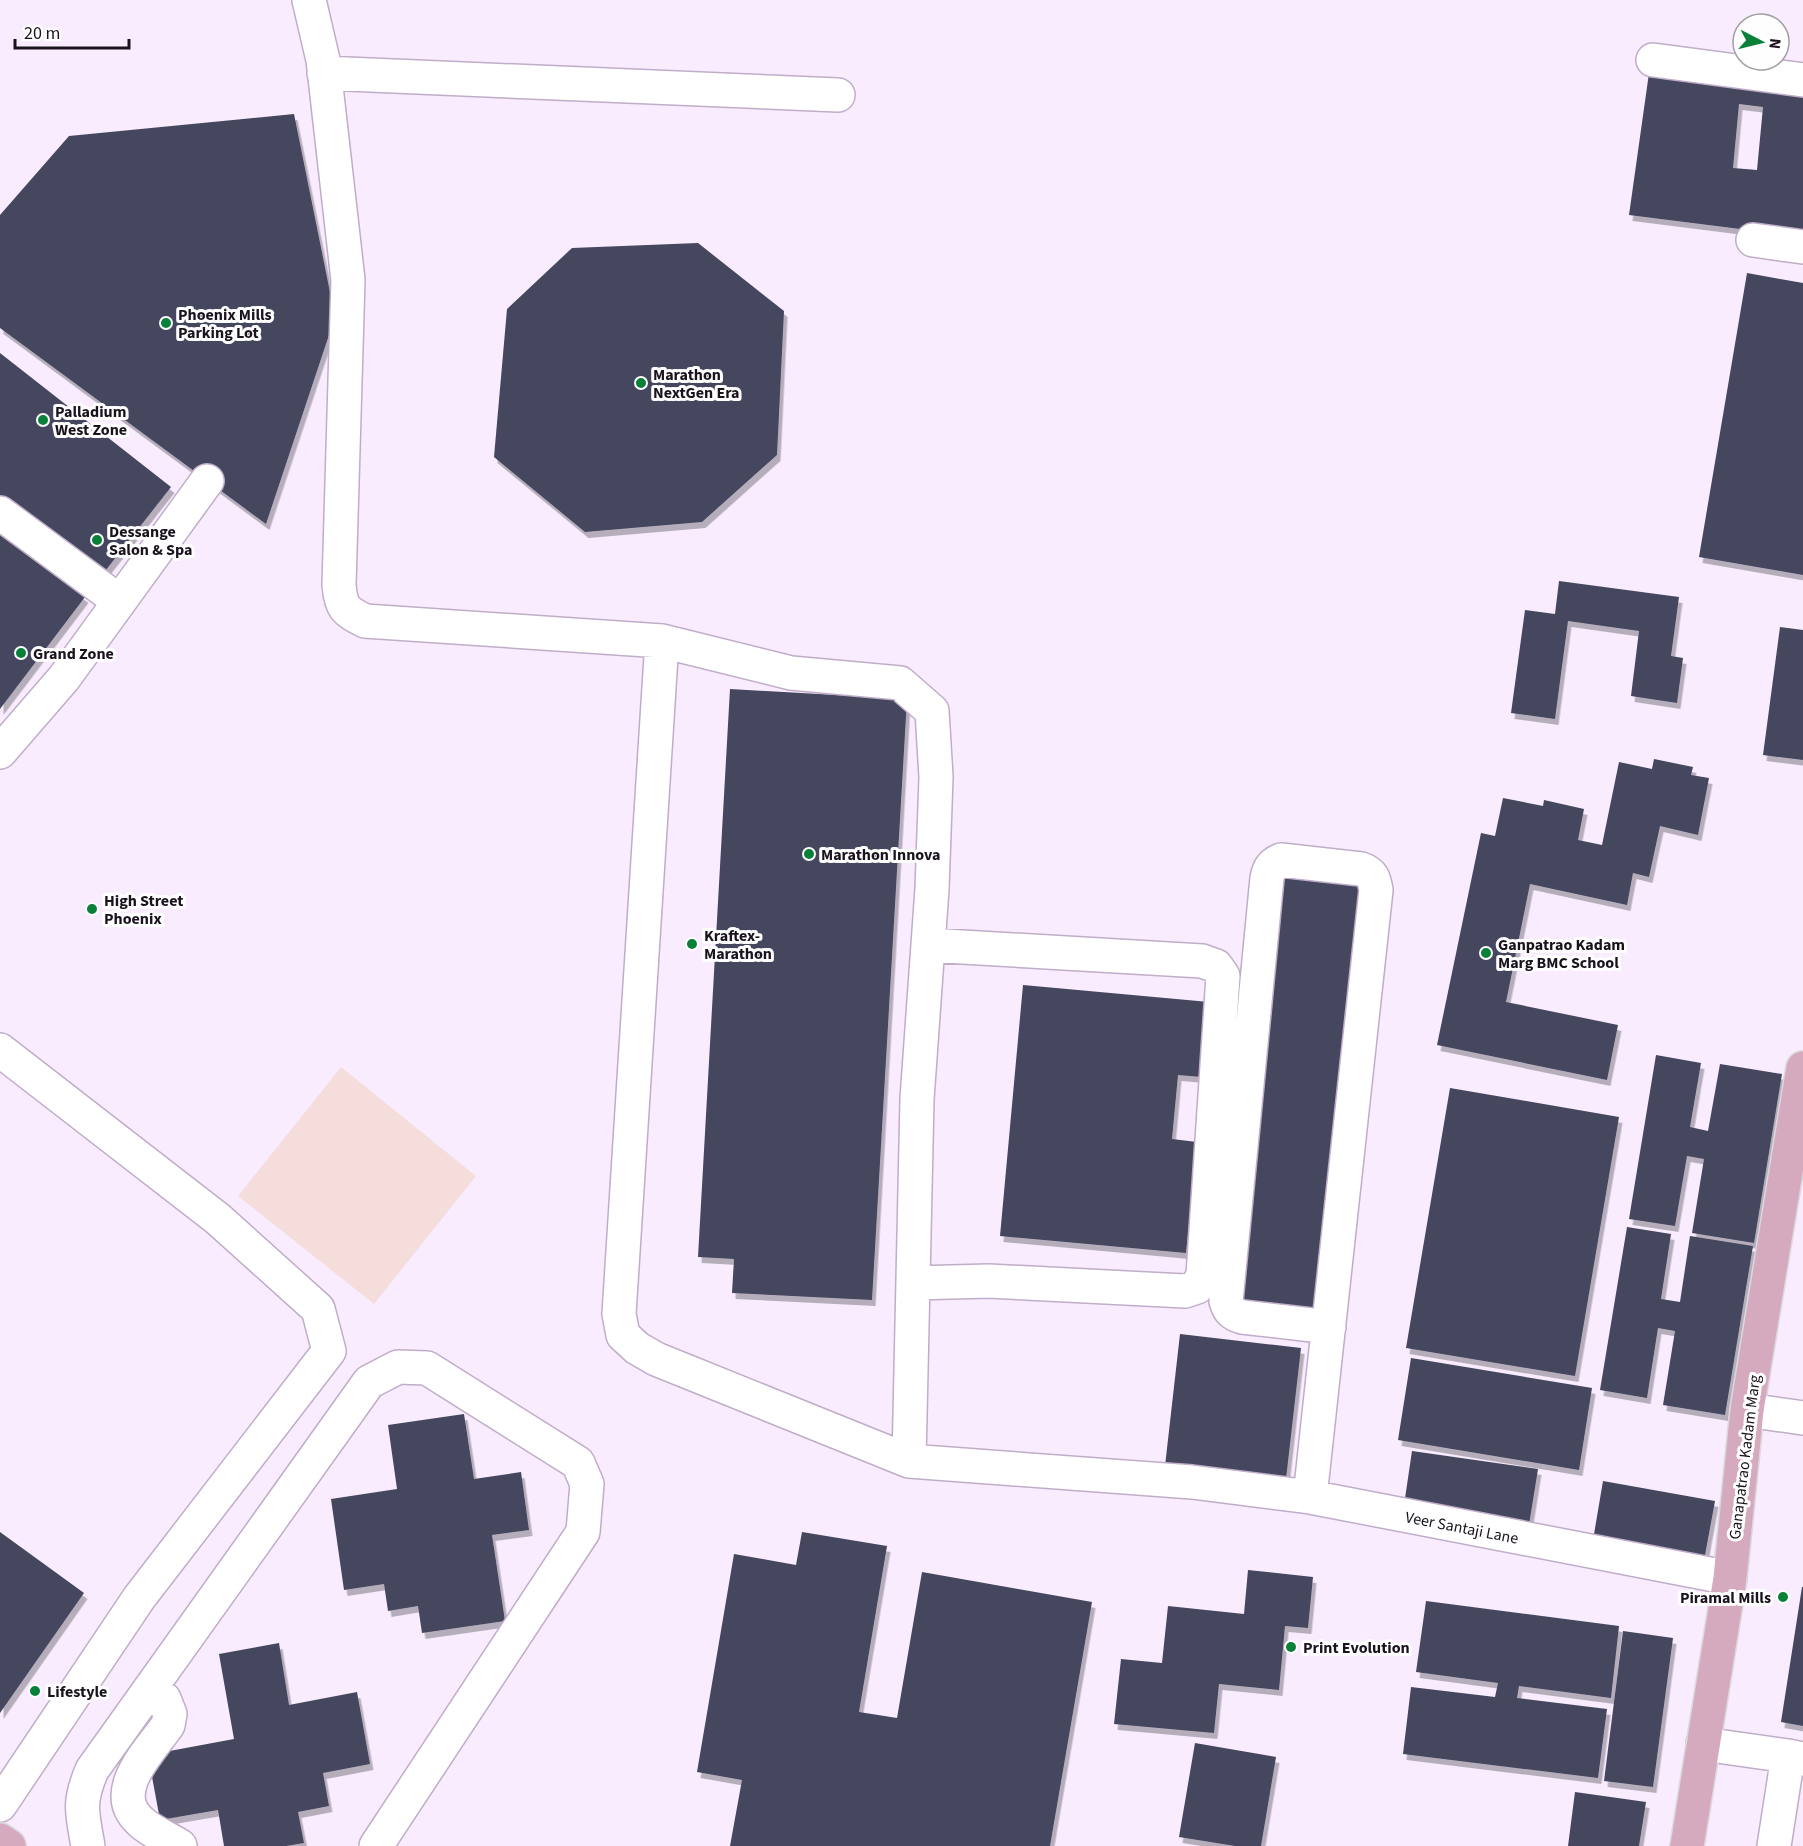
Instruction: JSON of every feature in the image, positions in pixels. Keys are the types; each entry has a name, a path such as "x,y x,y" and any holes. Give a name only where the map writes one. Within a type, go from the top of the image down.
{"main road":[{"name":"Ganapatrao Kadam Marg","path":"1687,1846 1730,1578 1748,1410 1802,1083"},
{"path":"0,1840 9,1846"}],"street":[{"path":"309,0 324,73 348,280 339,585 340,601 348,612 365,621 662,641 792,674 900,683 932,711 936,777 928,945 917,1099 909,1461"},
{"path":"1653,60 1803,80"},
{"path":"324,73 838,95"},
{"path":"1753,240 1803,248"},
{"path":"0,752 64,678 207,481"},
{"path":"0,513 119,601"},
{"name":"Veer Santaji Lane","path":"662,641 619,1314 623,1335 637,1348 656,1359 909,1461 1192,1482 1310,1497 1730,1578"},
{"path":"1310,1497 1329,1327 1376,890 1374,878 1369,871 1361,868 1281,861 1274,863 1269,869 1267,878 1226,1301 1229,1310 1242,1317 1329,1327"},
{"path":"913,1283 989,1281 1185,1291 1197,1287 1203,1275 1223,976 1216,966 1202,961 928,945"},
{"path":"0,1050 218,1220 318,1309 329,1352 138,1598 0,1805"},
{"path":"88,1846 81,1808 83,1791 92,1770 369,1382 398,1367 427,1368 578,1463 587,1485 583,1532 376,1846"},
{"path":"1748,1410 1803,1418"},
{"path":"149,1690 165,1699 170,1714 168,1725 129,1780 128,1799 132,1812 142,1823 180,1846"},
{"path":"1703,1744 1795,1758 1774,1846"}],"shaded area":[{"path":"341,1067 476,1176 374,1304 238,1196"}],"building":[{"path":"1649,73 1803,92 1803,237 1629,215","holes":["1739,104 1763,107 1757,170 1733,168"]},
{"name":"Phoenix Mills Parking Lot","path":"294,114 335,317 266,524 0,328 0,215 69,136"},
{"name":"Marathon NextGen Era","path":"698,243 784,311 777,455 702,522 585,532 494,457 507,309 572,248"},
{"path":"1747,273 1803,283 1803,575 1699,557"},
{"name":"Palladium West Zone","path":"0,353 171,487 102,575 0,500"},
{"name":"Grand Zone","path":"0,534 85,597 0,709"},
{"path":"1559,581 1679,597 1671,656 1683,658 1677,703 1631,696 1639,631 1568,621 1555,719 1511,713 1525,610 1555,614"},
{"path":"1780,627 1803,630 1803,760 1763,755"},
{"name":"Marathon Innova","path":"730,689 907,699 872,1300 732,1293 734,1259 698,1257"},
{"name":"Ganpatrao Kadam Marg BMC School","path":"1654,759 1693,767 1691,775 1709,778 1698,835 1660,826 1649,877 1633,873 1627,905 1530,884 1506,1002 1618,1025 1607,1080 1437,1045 1481,833 1495,836 1503,798 1543,806 1544,800 1584,809 1578,840 1602,845 1619,762 1652,769"},
{"path":"1281,870 1361,877 1320,1309 1240,1302"},
{"path":"1023,985 1209,1002 1202,1077 1178,1075 1172,1139 1197,1142 1186,1253 1000,1236"},
{"path":"1656,1055 1701,1063 1690,1127 1708,1131 1720,1064 1782,1074 1754,1243 1692,1233 1704,1159 1687,1156 1675,1226 1629,1219"},
{"path":"1450,1088 1619,1117 1575,1376 1406,1348"},
{"path":"1627,1227 1671,1234 1661,1299 1680,1302 1690,1236 1753,1246 1725,1415 1663,1405 1675,1331 1658,1328 1647,1398 1600,1390"},
{"path":"1180,1334 1301,1348 1286,1479 1165,1466"},
{"path":"1411,1358 1592,1388 1579,1470 1398,1440"},
{"path":"464,1414 474,1479 521,1472 529,1530 492,1535 505,1621 422,1633 418,1606 388,1611 384,1584 344,1590 331,1499 397,1489 388,1425"},
{"path":"1412,1451 1538,1469 1528,1531 1403,1512"},
{"path":"1603,1481 1715,1501 1703,1566 1592,1546"},
{"path":"0,1532 84,1593 0,1713"},
{"path":"802,1532 887,1546 859,1712 897,1718 922,1572 1092,1602 1050,1846 730,1846 742,1780 697,1772 734,1554 796,1565"},
{"path":"1248,1570 1313,1577 1308,1628 1285,1626 1279,1690 1219,1684 1214,1733 1114,1724 1121,1659 1162,1663 1168,1606 1244,1614"},
{"path":"1803,1587 1803,1726 1781,1722"},
{"path":"1426,1601 1619,1626 1611,1698 1519,1686 1517,1698 1607,1709 1598,1778 1403,1754 1411,1687 1495,1697 1498,1683 1416,1672"},
{"path":"1623,1631 1673,1638 1653,1787 1604,1781"},
{"path":"279,1643 289,1705 357,1692 370,1764 323,1773 329,1806 298,1812 304,1843 286,1846 224,1846 218,1810 160,1820 148,1755 234,1739 219,1654"},
{"path":"1195,1743 1276,1757 1261,1846 1235,1846 1179,1837"},
{"path":"1575,1792 1646,1802 1639,1846 1568,1846"}],"place":[{"name":"Phoenix Mills Parking Lot","path":"166,323"},
{"name":"Marathon NextGen Era","path":"641,383"},
{"name":"Palladium West Zone","path":"43,420"},
{"name":"Dessange Salon & Spa","path":"97,540"},
{"name":"Grand Zone","path":"21,653"},
{"name":"Marathon Innova","path":"809,854"},
{"name":"High Street Phoenix","path":"92,909"},
{"name":"Kraftex- Marathon","path":"692,944"},
{"name":"Ganpatrao Kadam Marg BMC School","path":"1486,953"},
{"name":"Piramal Mills","path":"1783,1597"},
{"name":"Print Evolution","path":"1291,1647"},
{"name":"Lifestyle","path":"35,1691"}]}
